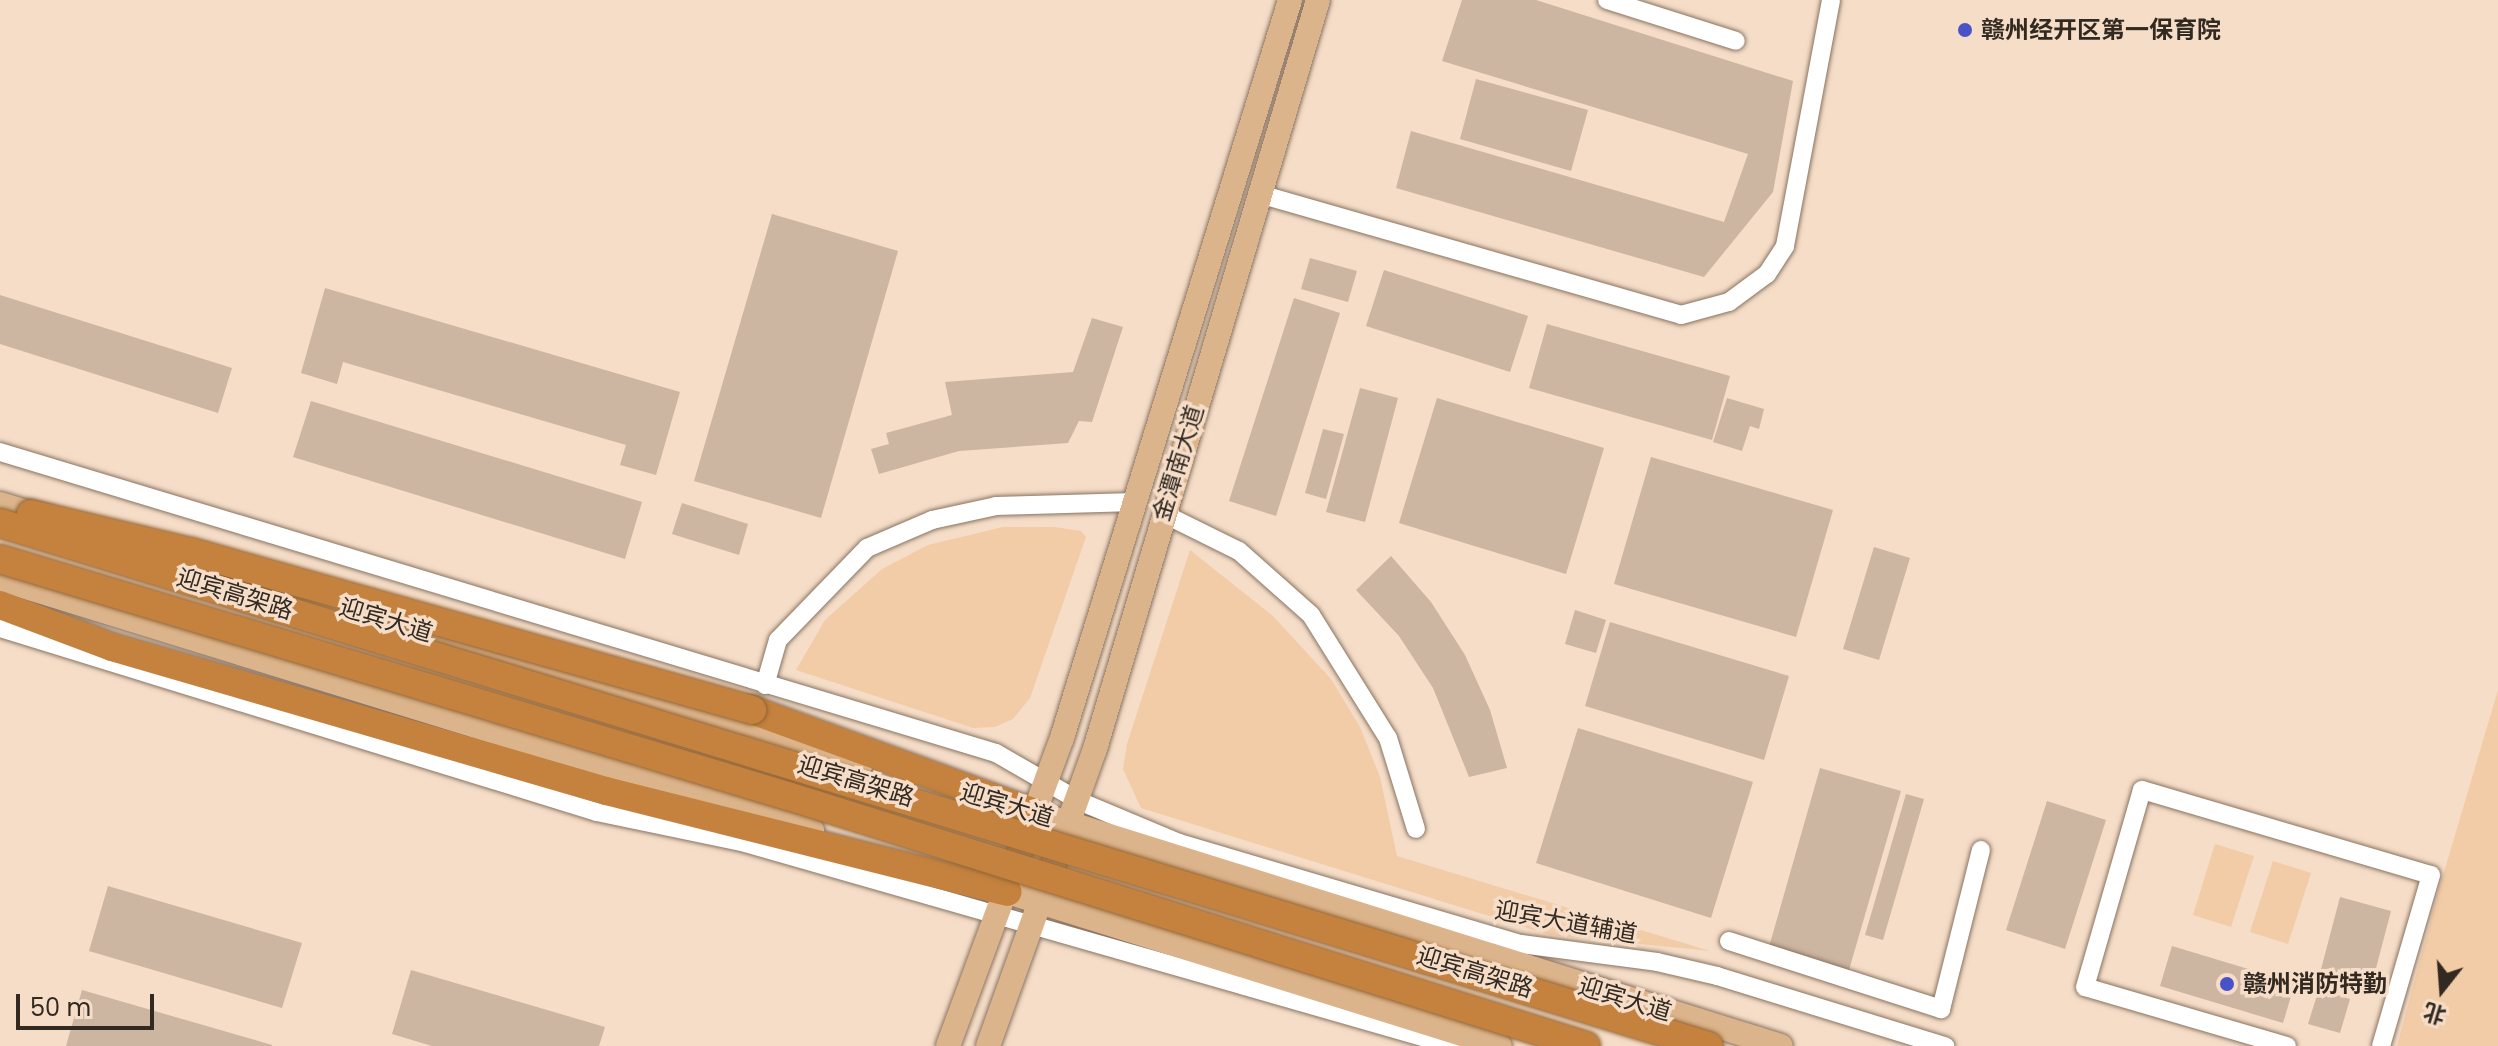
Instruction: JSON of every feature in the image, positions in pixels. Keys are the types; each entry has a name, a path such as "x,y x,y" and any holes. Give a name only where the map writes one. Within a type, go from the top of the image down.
{"highway":[{"path":"0,505 191,552 752,710 1035,813"},
{"name":"迎宾高架路","path":"0,523 1709,1046"},
{"name":"迎宾高架路","path":"0,559 788,796 1586,1046"},
{"path":"1,627 112,647 1002,904"}],"main road":[{"name":"金潭南大道","path":"948,1046 1045,783 1290,0"},
{"name":"金潭南大道","path":"988,1046 1079,801 1162,513 1263,195 1318,0"},
{"name":"迎宾大道","path":"0,505 1035,813 1781,1046"},
{"path":"0,579 1002,904 1500,1046"}],"street":[{"path":"1607,0 1736,41"},
{"path":"1263,195 1681,315 1729,302 1767,274 1785,246 1831,0"},
{"name":"迎宾大道辅道","path":"0,452 996,753 1079,801 1179,843 1521,944 1702,972 1945,1046"},
{"path":"765,685 778,640 867,548 932,520 996,506 1135,502"},
{"path":"1162,513 1239,551 1311,615 1388,738 1416,829"},
{"path":"1,627 597,812 742,842 1002,904"},
{"path":"2287,1046 2222,1037 2085,987 2142,790 2431,875 2381,1046"},
{"path":"1729,941 1941,1009 1981,850"},
{"path":"1036,914 1195,970 1454,1046"}],"shaded area":[{"path":"1003,527 1055,527 1081,531 1086,537 1030,698 1013,719 995,727 973,728 796,670 825,620 882,569 928,545"},
{"path":"1190,550 1273,616 1331,679 1360,727 1380,777 1397,856 1710,951 1550,935 1141,808 1123,769 1127,744"},
{"path":"2498,690 2498,1046 2397,1046 2439,889"},
{"path":"2215,844 2254,856 2231,927 2193,915"},
{"path":"2273,861 2311,873 2288,944 2250,932"}],"building":[{"path":"1462,0 1536,0 1793,81 1773,192 1704,277 1396,188 1411,131 1724,222 1748,154 1442,61"},
{"path":"1476,79 1588,110 1571,171 1460,139"},
{"path":"772,214 898,251 821,518 694,481"},
{"path":"1310,258 1357,271 1348,302 1301,289"},
{"path":"1384,270 1528,316 1510,372 1366,326"},
{"path":"325,288 680,392 656,475 620,465 626,445 343,362 337,384 301,373"},
{"path":"0,295 232,368 218,413 0,344"},
{"path":"1294,298 1340,313 1276,516 1229,501"},
{"path":"1092,318 1123,327 1092,422 1079,421 1068,443 959,451 879,474 871,449 889,444 886,433 952,415 945,382 1073,372"},
{"path":"1547,324 1730,376 1712,440 1529,388"},
{"path":"1360,388 1398,398 1365,522 1326,512"},
{"path":"1437,398 1604,448 1566,574 1399,523"},
{"path":"1727,398 1764,409 1759,429 1750,426 1742,451 1713,442"},
{"path":"311,401 642,502 625,559 293,457"},
{"path":"1323,429 1344,434 1326,499 1305,493"},
{"path":"1651,457 1833,510 1796,637 1614,584"},
{"path":"682,503 748,524 739,555 672,534"},
{"path":"1874,547 1910,558 1879,660 1843,649"},
{"path":"1391,556 1431,602 1465,655 1490,710 1507,768 1469,777 1433,688 1399,636 1356,590"},
{"path":"1575,610 1606,620 1596,653 1565,644"},
{"path":"1610,622 1789,676 1764,760 1585,706"},
{"path":"1578,728 1753,782 1711,918 1536,863"},
{"path":"1820,768 1901,791 1849,970 1769,947"},
{"path":"1906,794 1924,799 1883,940 1865,935"},
{"path":"2047,801 2106,820 2065,949 2006,930"},
{"path":"108,886 302,943 282,1008 89,951"},
{"path":"2340,897 2391,911 2370,991 2319,977"},
{"name":"赣州消防特勤","path":"2172,946 2295,983 2283,1023 2160,986"},
{"path":"411,970 605,1027 599,1046 432,1046 392,1034"},
{"path":"2319,989 2350,999 2340,1033 2308,1024"},
{"path":"82,990 272,1045 272,1046 66,1046"}],"place":[{"name":"赣州经开区第一保育院","path":"1965,30"},
{"name":"赣州消防特勤","path":"2227,984"}]}
